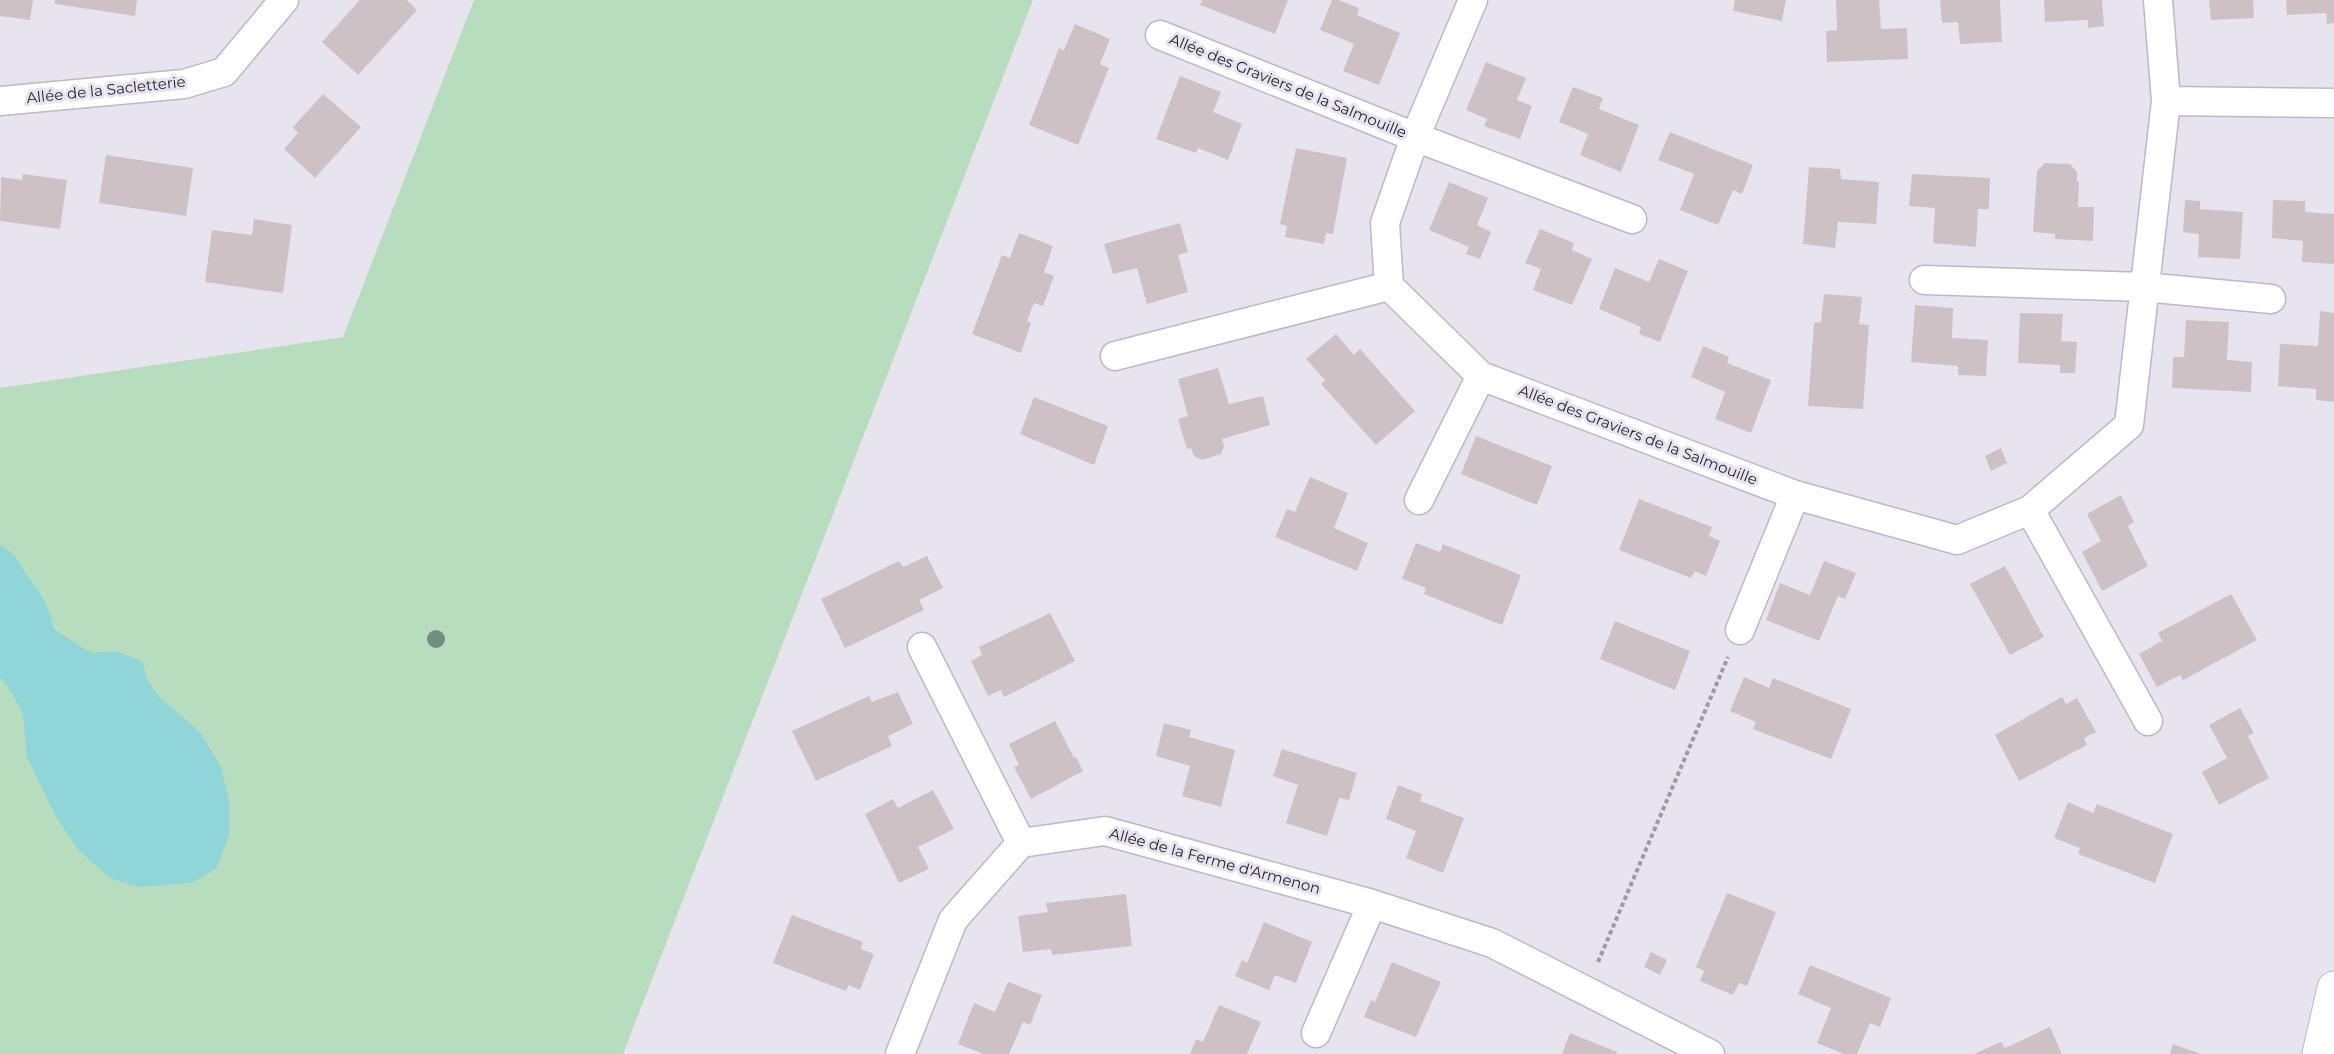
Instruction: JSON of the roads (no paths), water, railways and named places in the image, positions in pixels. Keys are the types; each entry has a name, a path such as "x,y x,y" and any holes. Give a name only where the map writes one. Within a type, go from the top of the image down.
{"street":[{"name":"Allée de la Sacletterie","path":"0,100 184,84 224,72 284,0"},
{"name":"Allée des Graviers de la Salmouille","path":"1473,0 1415,137 1385,223 1389,286 1481,376 1795,495 1956,540 2030,510 2129,425 2166,101 2158,0"},
{"name":"Allée des Graviers de la Salmouille","path":"1160,35 1415,137 1632,219"},
{"path":"2166,101 2334,103"},
{"path":"1924,280 2144,287 2271,299"},
{"path":"1115,356 1389,286"},
{"path":"1419,500 1481,376"},
{"path":"1740,630 1795,495"},
{"path":"2030,510 2148,721"},
{"path":"900,1054 953,921 1021,843 922,647"},
{"name":"Allée de la Ferme d'Armenon","path":"1021,843 1105,831 1372,904 1492,943 1586,990 1664,1043 1710,1054"},
{"path":"1316,1033 1372,904"},
{"path":"2319,1054 2334,988"}],"water":[{"path":"0,545 14,555 41,595 54,629 91,653 115,651 142,661 147,678 157,695 200,732 220,765 229,798 229,836 216,869 191,883 139,887 112,879 79,851 55,815 27,757 23,715 12,693 0,677"}]}
